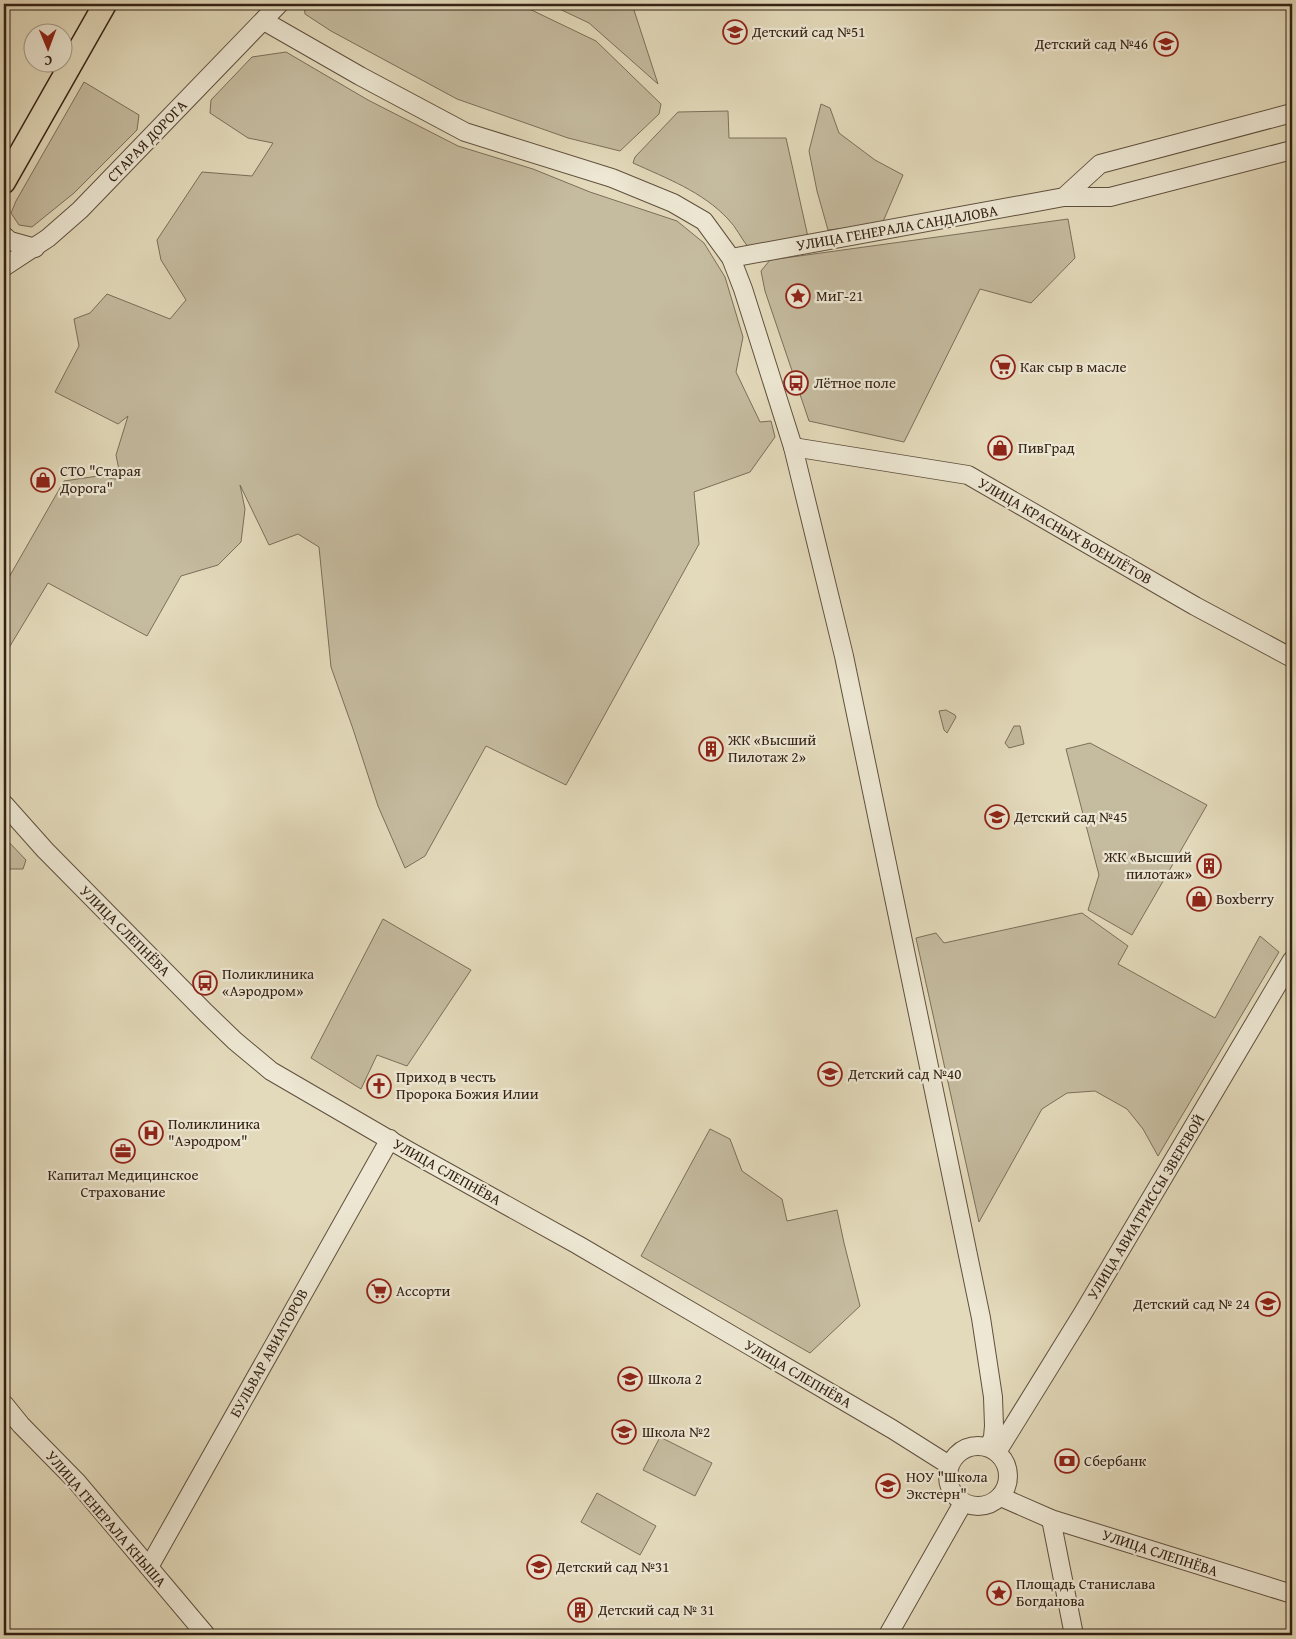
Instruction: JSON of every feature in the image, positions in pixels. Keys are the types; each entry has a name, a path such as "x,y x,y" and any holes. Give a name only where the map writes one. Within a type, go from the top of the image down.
{"main road":[{"path":"4,182 105,4"}],"street":[{"name":"СТАРАЯ ДОРОГА","path":"4,267 35,248 86,204 279,4"},
{"path":"264,21 360,76 465,132 612,178 673,203 704,221 731,258 743,289 792,447 849,677 981,1318 993,1397 993,1450"},
{"path":"1064,197 1100,164 1292,113"},
{"name":"УЛИЦА ГЕНЕРАЛА САНДАЛОВА","path":"731,258 1064,197 1110,196 1292,150"},
{"path":"4,236 10,241 35,248"},
{"path":"4,249 35,248"},
{"name":"УЛИЦА КРАСНЫХ ВОЕНЛЁТОВ","path":"792,447 968,476 1195,606 1292,658"},
{"name":"УЛИЦА СЛЕПНЁВА","path":"4,804 45,850 235,1041 271,1071 578,1245 950,1465"},
{"name":"УЛИЦА АВИАТРИССЫ ЗВЕРЕВОЙ","path":"993,1450 1027,1404 1292,960"},
{"name":"БУЛЬВАР АВИАТОРОВ","path":"149,1566 390,1140"},
{"path":"993,1397 997,1405 1004,1410 1013,1410 1027,1404"},
{"name":"УЛИЦА ГЕНЕРАЛА КНЫША","path":"4,1404 77,1482 206,1635"},
{"path":"973,1446 993,1450 1007,1466 1008,1482 1001,1497 990,1504 976,1507 963,1503 952,1493 947,1479 950,1465 959,1452 973,1446"},
{"name":"УЛИЦА СЛЕПНЁВА","path":"1001,1497 1051,1519 1292,1594"},
{"path":"888,1635 963,1503"},
{"path":"1051,1519 1074,1635"}],"shaded area":[{"path":"304,4 519,4 596,41 661,104 659,114 620,151 568,138 457,99 331,31 305,14"},
{"path":"549,4 632,4 658,84 589,23"},
{"path":"286,52 368,100 458,146 533,169 590,192 677,221 704,243 725,277 743,337 736,372 760,422 771,421 775,437 750,472 694,492 699,544 566,785 486,746 425,856 405,868 378,806 331,667 319,547 298,534 269,545 240,485 245,509 241,542 218,565 181,576 147,636 48,583 4,656 4,586 64,481 98,476 121,480 116,455 128,416 118,424 55,392 79,346 74,319 90,313 107,294 170,319 186,300 161,260 157,240 202,172 252,176 273,143 248,138 210,113 211,100 252,57"},
{"path":"84,82 139,115 137,130 74,193 32,227 19,225 11,213 16,201"},
{"path":"821,104 830,108 839,133 875,160 903,175 882,224 828,230 817,191 809,151"},
{"path":"728,111 729,138 786,138 808,237 748,247 731,222 718,209 696,193 633,163 635,157 678,112"},
{"path":"1068,219 1075,258 1031,303 980,289 904,442 809,421 765,291 761,271 770,260"},
{"path":"946,710 956,717 947,733 944,730 939,711"},
{"path":"1014,726 1020,726 1024,744 1009,748 1005,743"},
{"path":"1090,743 1207,805 1132,935 1088,910 1099,875 1066,749"},
{"path":"4,837 26,860 23,869 4,869"},
{"path":"1082,913 1128,946 1118,964 1215,1018 1260,936 1279,952 1158,1156 1143,1129 1127,1109 1095,1091 1067,1093 1042,1109 979,1222 916,938 936,933 944,943"},
{"path":"383,919 471,970 407,1066 377,1055 361,1089 311,1058"},
{"path":"710,1129 730,1139 742,1171 782,1199 787,1221 837,1210 860,1306 810,1353 641,1256"},
{"path":"660,1437 712,1463 695,1496 643,1470"},
{"path":"597,1493 656,1526 640,1555 581,1522"}],"place":[{"name":"Детский сад №51","path":"735,32"},
{"name":"Детский сад №46","path":"1166,44"},
{"name":"МиГ-21","path":"798,296"},
{"name":"Как сыр в масле","path":"1003,367"},
{"name":"Лётное поле","path":"796,383"},
{"name":"ПивГрад","path":"1000,448"},
{"name":"СТО \"Старая Дорога\"","path":"43,480"},
{"name":"ЖК «Высший Пилотаж 2»","path":"711,749"},
{"name":"Детский сад №45","path":"997,817"},
{"name":"ЖК «Высший пилотаж»","path":"1209,866"},
{"name":"Boxberry","path":"1199,899"},
{"name":"Поликлиника «Аэродром»","path":"205,983"},
{"name":"Детский сад №40","path":"830,1074"},
{"name":"Приход в честь Пророка Божия Илии","path":"379,1086"},
{"name":"Поликлиника \"Аэродром\"","path":"151,1133"},
{"name":"Капитал Медицинское Страхование","path":"123,1151"},
{"name":"Ассорти","path":"379,1291"},
{"name":"Детский сад № 24","path":"1268,1304"},
{"name":"Школа 2","path":"630,1379"},
{"name":"Школа №2","path":"624,1432"},
{"name":"Сбербанк","path":"1067,1461"},
{"name":"НОУ \"Школа Экстерн\"","path":"888,1486"},
{"name":"Детский сад №31","path":"539,1567"},
{"name":"Площадь Станислава Богданова","path":"999,1593"},
{"name":"Детский сад № 31","path":"580,1610"}]}
